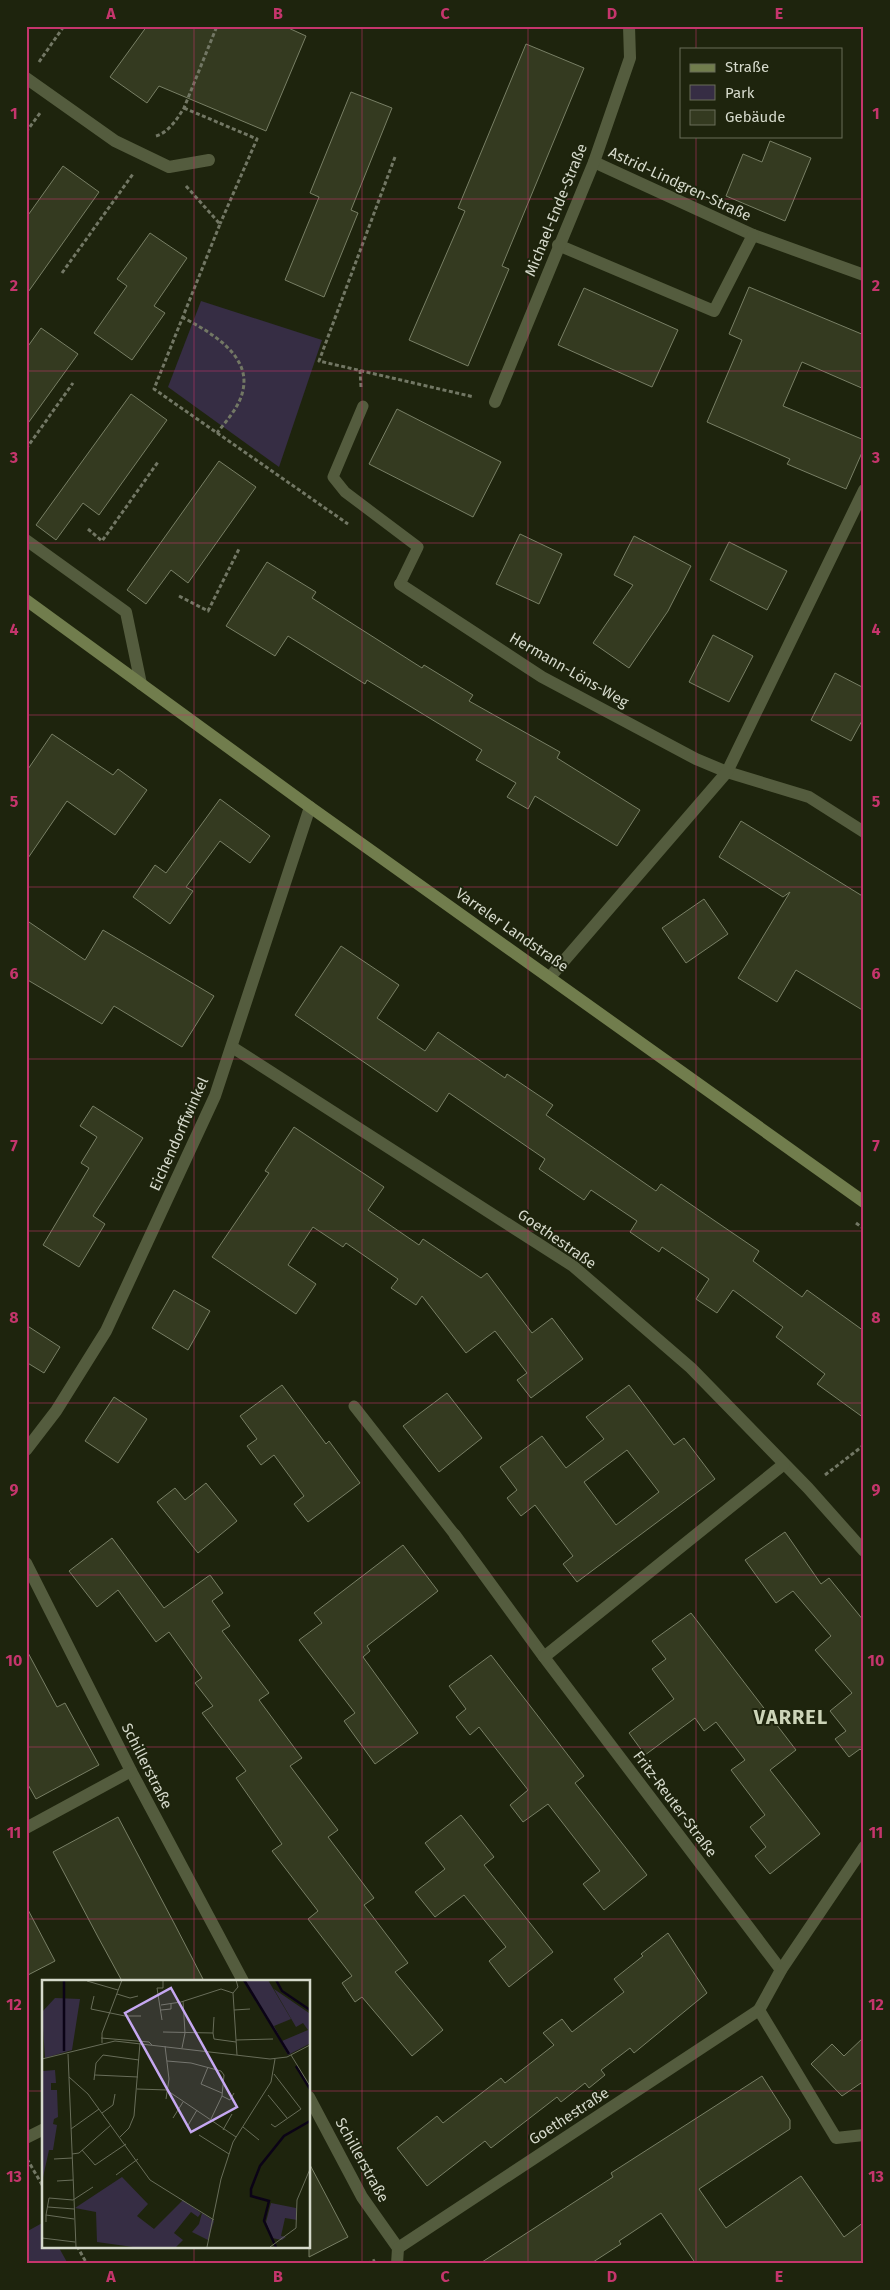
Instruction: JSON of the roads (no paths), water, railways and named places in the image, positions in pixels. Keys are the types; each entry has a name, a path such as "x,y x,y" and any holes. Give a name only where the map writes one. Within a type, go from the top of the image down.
{"main road":[{"name":"Varreler Landstraße","path":"26,600 310,807 864,1202"}],"street":[{"name":"Michael-Ende-Straße","path":"494,402 594,162 630,58 629,26"},
{"path":"26,79 116,141 168,167 209,160"},
{"name":"Astrid-Lindgren-Straße","path":"594,162 752,236 864,275"},
{"name":"Astrid-Lindgren-Straße","path":"558,246 714,311 752,236"},
{"path":"550,977 727,772 864,490"},
{"path":"26,540 126,612 141,684"},
{"name":"Hermann-Löns-Weg","path":"400,584 542,677 696,759 727,772 809,796 864,832"},
{"name":"Eichendorffwinkel","path":"26,1450 56,1411 106,1331 215,1096 310,807"},
{"name":"Goethestraße","path":"232,1047 573,1266 691,1368 808,1488 864,1551"},
{"path":"544,1657 784,1464"},
{"name":"Fritz-Reuter-Straße","path":"455,1535 544,1657 780,1970"},
{"name":"Schillerstraße","path":"26,1563 131,1771 242,1980"},
{"path":"26,1828 131,1771"},
{"name":"Goethestraße","path":"398,2248 759,2010 780,1970 864,1846"},
{"path":"759,2010 836,2138 864,2135"},
{"name":"Schillerstraße","path":"310,2099 362,2197 398,2248"},
{"path":"26,2138 42,2130"},
{"path":"398,2248 398,2264"}],"lane":[{"path":"363,406 333,477 345,492 418,547 400,584"},
{"path":"354,1406 455,1535"}],"district":[{"name":"VARREL","path":"791,1717"}]}
